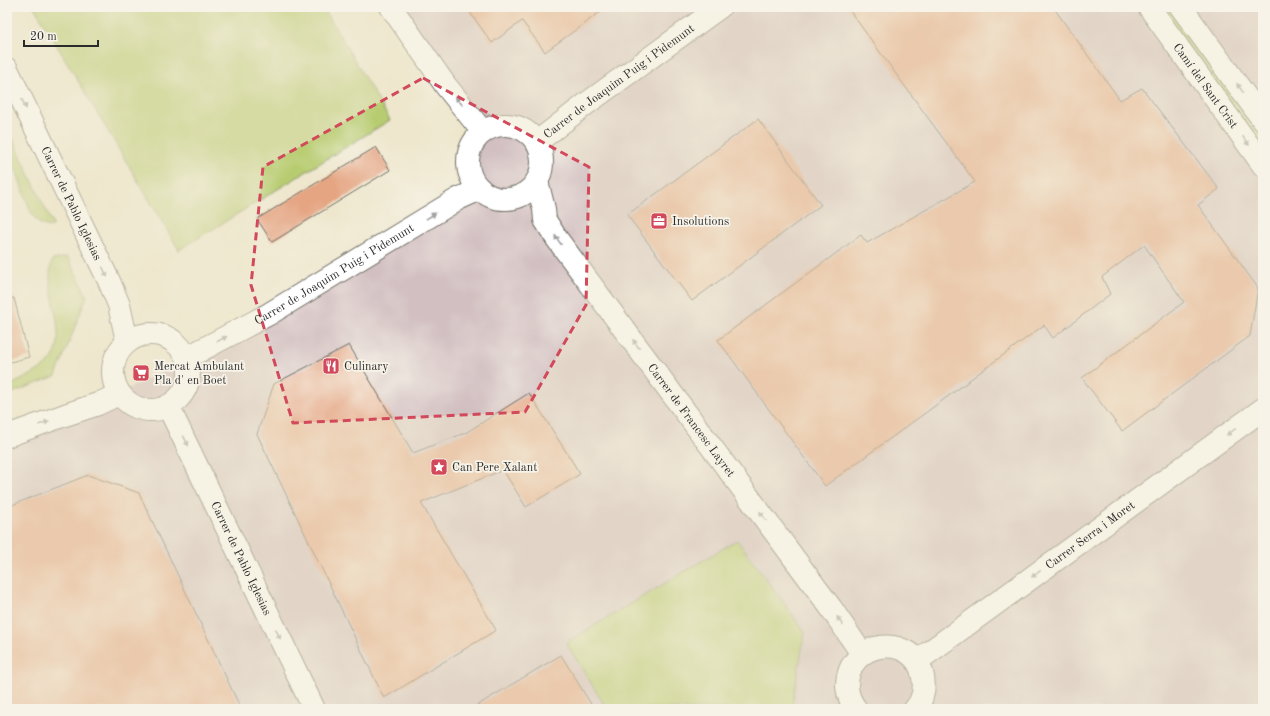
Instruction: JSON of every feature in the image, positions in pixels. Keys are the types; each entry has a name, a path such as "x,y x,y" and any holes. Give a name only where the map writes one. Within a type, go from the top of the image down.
{"street":[{"path":"391,7 446,86 483,132"},
{"name":"Carrer de Joaquim Puig i Pidemunt","path":"537,142 586,104 720,7"},
{"name":"Camí del Sant Crist","path":"1149,7 1263,165"},
{"path":"1181,7 1263,120"},
{"name":"Carrer de Pablo Iglesias","path":"7,69 109,281 119,305 127,341"},
{"path":"497,125 512,125 527,131 537,142 541,150 542,166 537,181 529,190 517,197 504,199 491,196 480,189 472,178 468,161 471,146 483,132 497,125"},
{"name":"Carrer de Francesc Layret","path":"537,181 544,209 545,220 558,239 831,608 862,654"},
{"name":"Carrer de Joaquim Puig i Pidemunt","path":"188,358 269,314 458,199 480,189"},
{"path":"144,334 162,334 177,343 188,358 190,372 188,386 180,398 168,406 155,410 141,409 129,403 119,394 114,380 113,366 118,352 127,341 144,334"},
{"path":"7,436 98,404 119,394"},
{"name":"Carrer de Pablo Iglesias","path":"168,406 314,709"},
{"name":"Carrer Serra i Moret","path":"916,661 1263,409"},
{"path":"853,708 848,693 847,678 852,664 862,654 875,647 890,646 905,650 916,661 922,672 924,684 922,696 915,709"}],"highlighted area":[{"path":"423,78 589,167 586,305 525,412 293,423 251,285 263,167"}],"shaded area":[{"path":"391,7 1263,7 1263,709 7,709 7,436 98,404 155,375 238,330 480,189 472,178 468,161 471,146 483,132"}],"green space":[{"path":"34,7 323,7 390,120 179,250"},
{"path":"1156,7 1171,7 1263,134 1263,154"},
{"path":"7,126 53,225 50,227 40,224 34,217 30,210 14,164 7,157"},
{"path":"68,257 87,296 56,376 7,395 7,387 47,364 53,357 57,348 58,327 52,296 50,274 52,260"},
{"path":"737,540 805,632 792,705 786,709 607,709 566,643"}],"building":[{"path":"466,7 607,7 545,52 522,21 492,43"},
{"path":"847,7 1053,7 1120,100 1142,88 1219,189 1198,205 1258,288 1250,336 1122,431 1082,378 1184,302 1144,245 1102,277 1110,294 1053,338 1044,325 825,486 718,340 861,235 867,243 975,182"},
{"path":"758,119 821,205 692,301 627,215"},
{"path":"376,147 390,170 272,242 257,219"},
{"path":"14,298 29,357 7,363 7,299"},
{"path":"349,345 413,453 467,432 529,393 580,474 526,507 503,470 421,503 496,630 384,698 257,434 274,384"},
{"path":"88,475 139,493 241,709 10,709 7,698 7,507"},
{"path":"561,655 594,709 471,709"}],"place":[{"name":"Insolutions","path":"659,221"},
{"name":"Culinary","path":"331,366"},
{"name":"Mercat Ambulant Pla d' en Boet","path":"141,373"},
{"name":"Can Pere Xalant","path":"439,467"}]}
